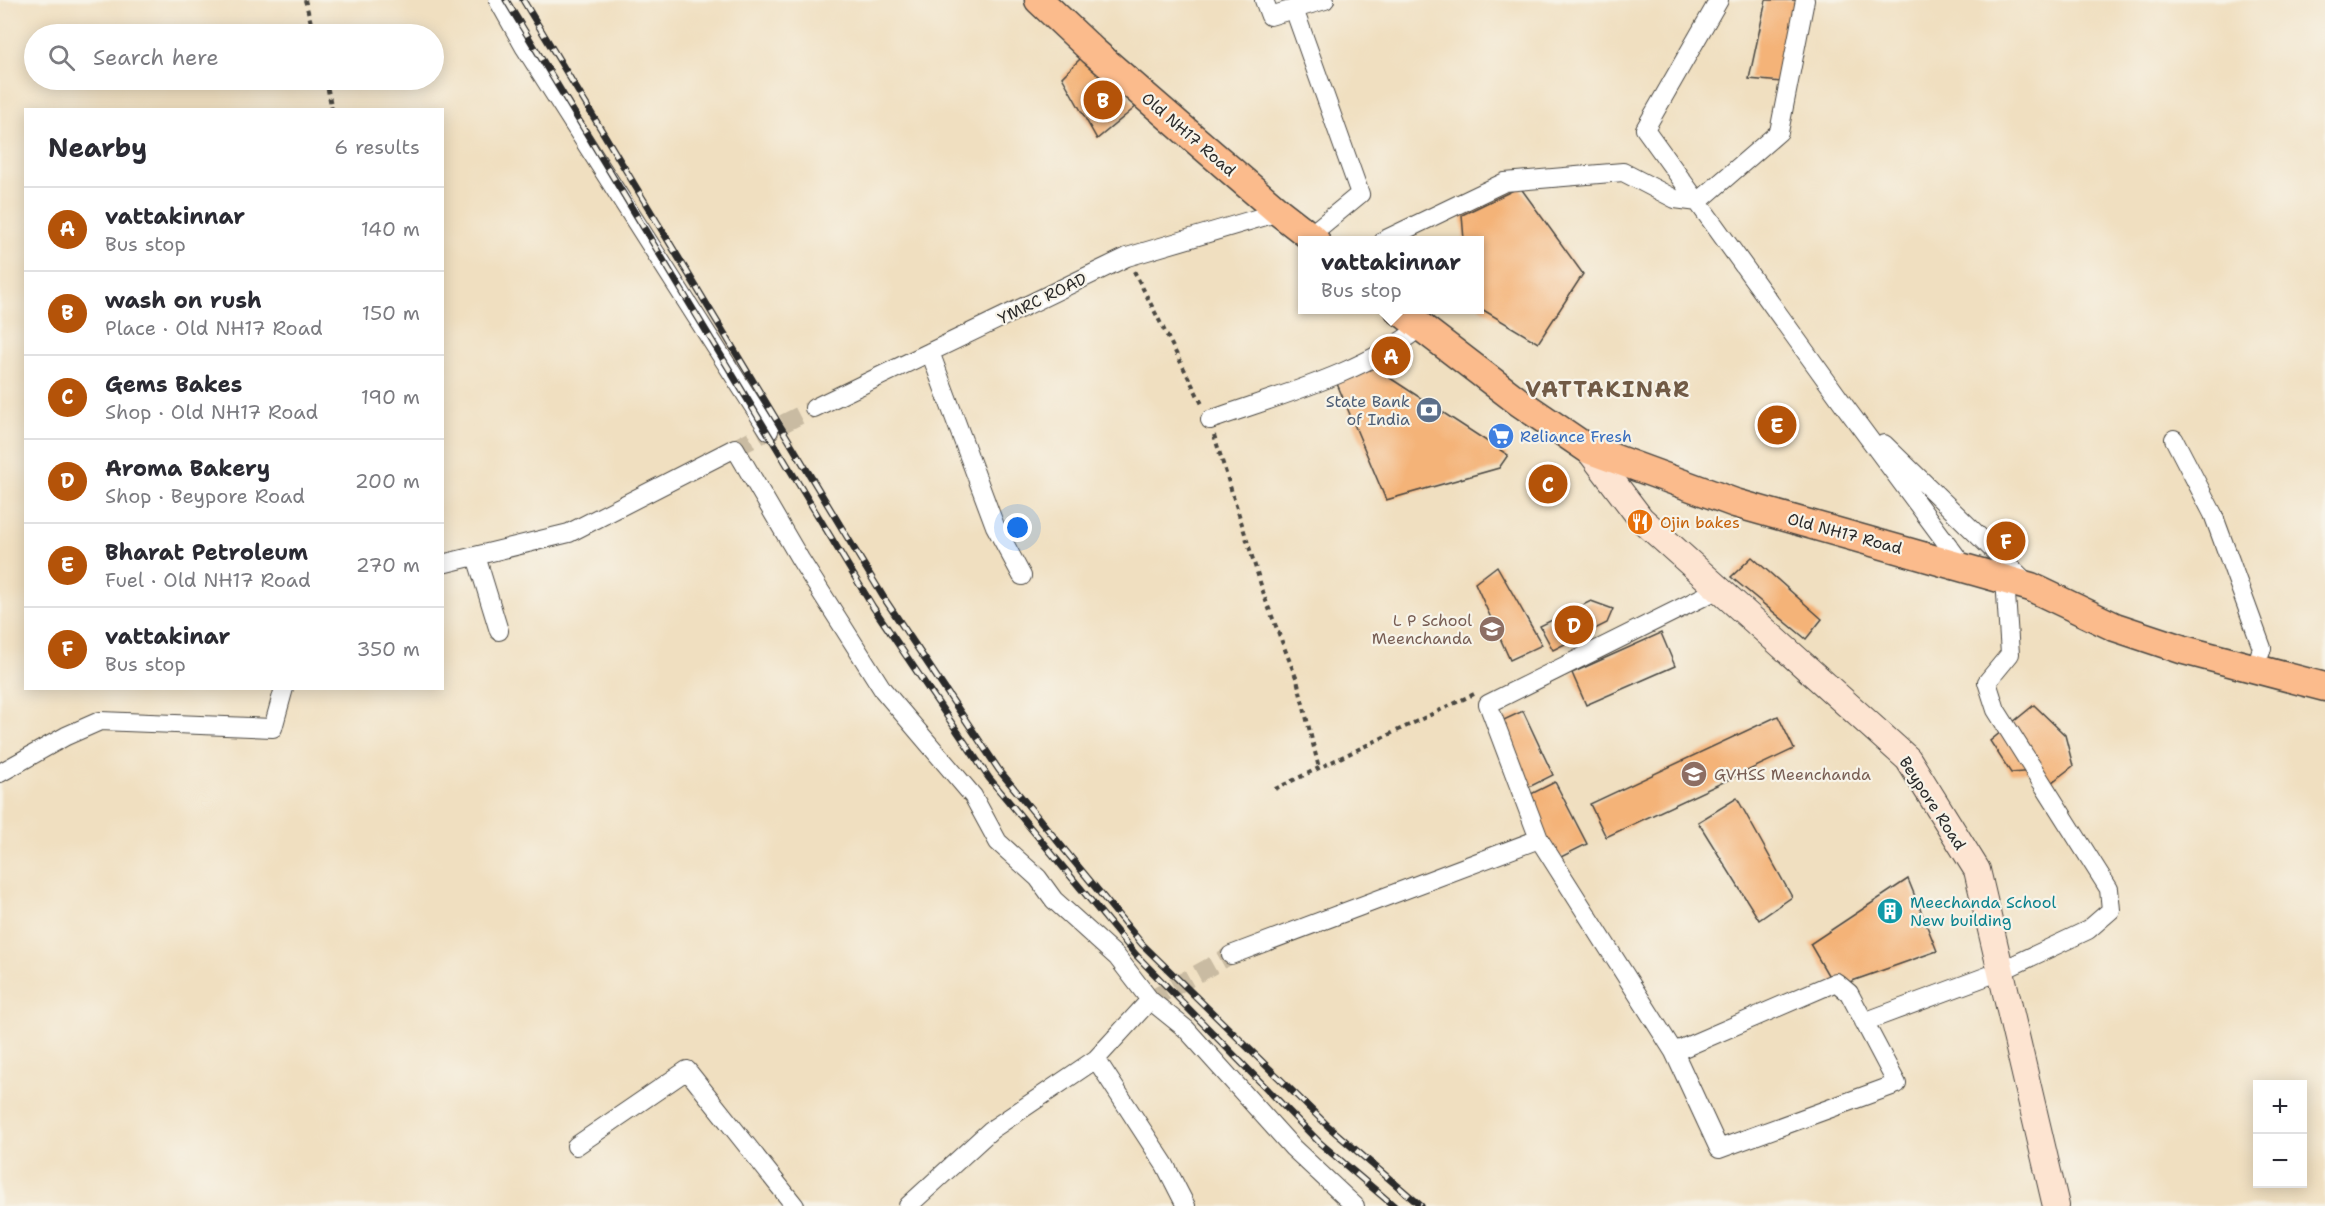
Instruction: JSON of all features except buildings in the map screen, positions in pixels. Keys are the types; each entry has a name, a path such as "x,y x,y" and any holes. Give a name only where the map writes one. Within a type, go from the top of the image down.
{"main road":[{"name":"Old NH17 Road","path":"1039,0 1093,51 1309,236"},
{"name":"Old NH17 Road","path":"1410,318 1519,402 1588,449 1735,503 2018,583 2115,627 2184,650 2325,687"},
{"name":"Beypore Road","path":"1588,449 1641,519 1908,759 1977,870 2056,1206"}],"street":[{"path":"498,0 525,48 769,431"},
{"path":"1264,0 1270,16 1324,0"},
{"path":"1719,0 1645,129 1965,568"},
{"path":"1392,236 1505,182 1623,172 1675,199 1698,202 1779,132 1805,0"},
{"path":"1293,9 1360,194 1314,236"},
{"name":"YMRC ROAD","path":"814,408 1126,257 1279,212"},
{"path":"1210,420 1344,371 1406,339 1410,318"},
{"path":"930,352 995,526 1022,576"},
{"path":"1844,405 2018,583 2010,654 1987,682 1996,710 2109,889 2111,910 2088,930 2001,970 1864,1022"},
{"path":"2174,440 2213,514 2262,648 2255,669"},
{"path":"444,564 569,533 735,448 800,559 883,690 974,796 998,842 1038,878 1054,900 1117,957 1150,1000 1186,1029 1293,1148 1355,1206"},
{"path":"476,556 499,631"},
{"path":"1674,1052 1836,982 1849,993 1897,1083 1719,1149 1674,1052 1539,839 1488,704 1719,589"},
{"path":"0,774 66,736 100,721 273,728 283,690"},
{"path":"1231,955 1539,839"},
{"path":"908,1206 991,1130 1096,1059 1150,1000"},
{"path":"1096,1059 1165,1165 1186,1206"},
{"path":"576,1146 687,1070 795,1206"}],"path":[{"path":"305,0 311,24"},
{"path":"328,90 332,108"},
{"path":"1126,257 1210,420 1266,601 1297,680 1319,768"}],"tunnel":[{"path":"735,448 814,408"},
{"path":"1150,1000 1231,955"}],"railway":[{"path":"506,0 873,607 989,778 1136,955 1320,1143 1394,1206"},
{"path":"523,0 884,598 999,770 1142,944 1329,1127 1421,1206"}],"place":[{"name":"wash on rush","path":"1103,100"},
{"name":"vattakinnar","path":"1391,356"},
{"name":"State Bank of India","path":"1429,410"},
{"name":"Bharat Petroleum","path":"1777,425"},
{"name":"Reliance Fresh","path":"1501,436"},
{"name":"Gems Bakes","path":"1548,484"},
{"name":"Ojin bakes","path":"1640,522"},
{"name":"vattakinar","path":"2006,541"},
{"name":"Aroma Bakery","path":"1574,625"},
{"name":"L P School Meenchanda","path":"1492,629"},
{"name":"GVHSS Meenchanda","path":"1694,774"},
{"name":"Meechanda School New building","path":"1890,911"}],"district":[{"name":"VATTAKINAR","path":"1608,389"}]}
